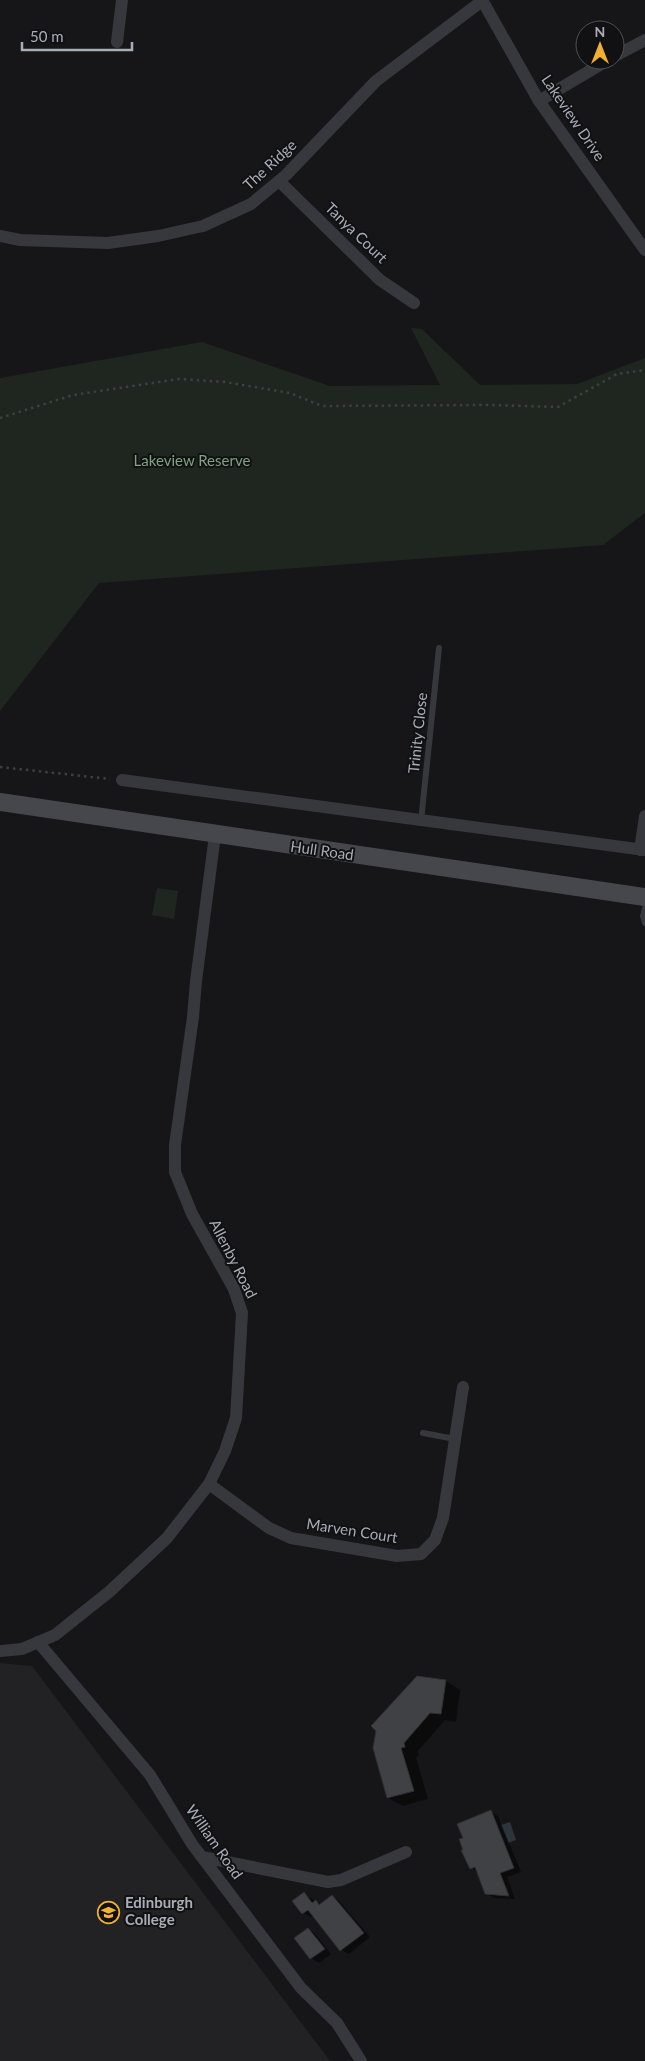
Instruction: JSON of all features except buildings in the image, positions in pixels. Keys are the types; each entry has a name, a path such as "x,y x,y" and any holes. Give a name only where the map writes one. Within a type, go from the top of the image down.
{"main road":[{"name":"Hull Road","path":"0,802 645,897"}],"street":[{"path":"116,42 122,0"},
{"name":"Lakeview Drive","path":"482,0 539,101 645,250"},
{"name":"The Ridge","path":"0,236 20,240 108,243 158,236 204,226 244,208 279,181 376,81 482,0"},
{"path":"625,51 645,40"},
{"path":"539,101 591,70"},
{"name":"Tanya Court","path":"279,181 380,280 414,303"},
{"path":"122,780 642,850 645,816"},
{"name":"Allenby Road","path":"0,1651 22,1649 55,1634 109,1592 160,1545 209,1484 225,1451 236,1418 242,1313 234,1289 192,1214 175,1172 175,1145 215,835"},
{"name":"Marven Court","path":"209,1484 269,1528 291,1538 397,1556 421,1554 435,1540 443,1518 463,1387"},
{"name":"William Road","path":"38,1642 150,1775 192,1844 301,1988 337,2023 361,2061"},
{"path":"202,1857 328,1882 341,1880 406,1852"}],"lane":[{"name":"Trinity Close","path":"421,821 439,648"},
{"path":"645,908 643,916 645,923"},
{"path":"423,1434 455,1439"}],"path":[{"path":"0,418 73,395 179,379 225,382 290,392 322,406 470,405 558,407 617,374 645,370"},
{"path":"0,767 122,780"}],"shaded area":[{"name":"Edinburgh College","path":"0,1663 32,1666 330,2061 0,2061"},
{"path":"510,1822 516,1840 508,1843 501,1825"}],"green space":[{"name":"Lakeview Reserve","path":"411,328 422,329 480,385 577,384 645,358 645,513 603,545 99,583 0,711 0,378 202,342 330,386 440,385"},
{"path":"157,888 178,891 174,919 152,915"}],"place":[{"name":"Edinburgh College","path":"109,1912"}]}
